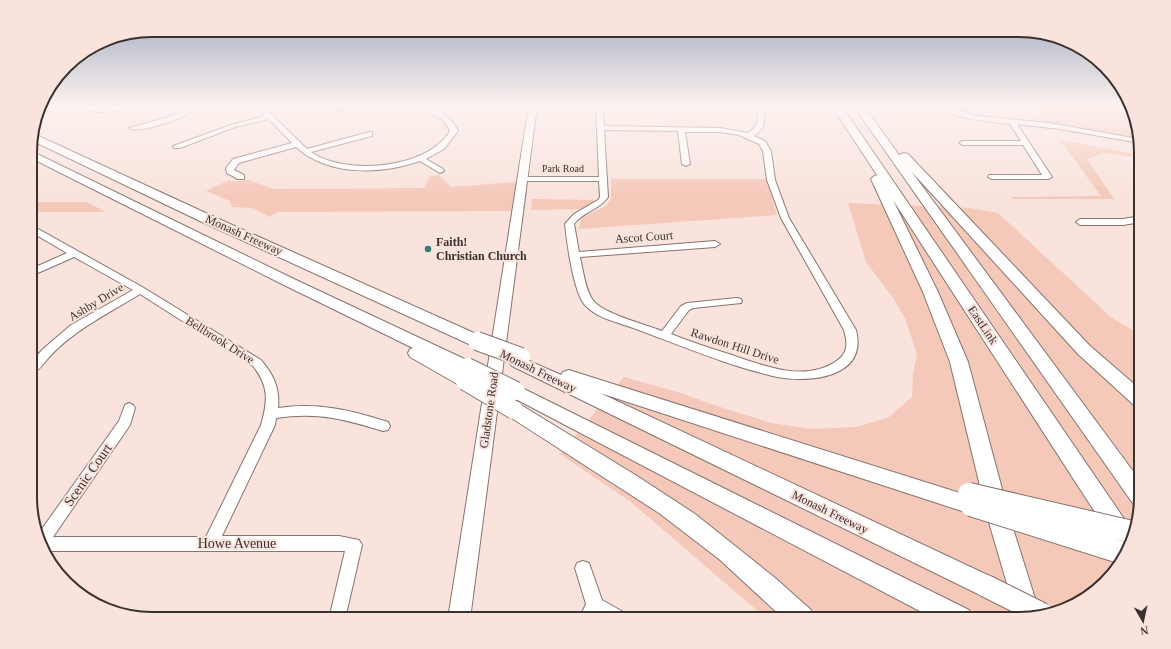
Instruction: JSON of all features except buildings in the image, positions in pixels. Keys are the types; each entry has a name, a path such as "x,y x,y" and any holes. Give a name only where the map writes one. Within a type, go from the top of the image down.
{"highway":[{"path":"879,135 1134,489"},
{"path":"885,135 1084,350 1134,395"},
{"name":"EastLink","path":"856,136 1125,540"},
{"path":"856,136 936,303 952,341 964,382 1004,542 1014,576 1028,612"},
{"name":"Monash Freeway","path":"38,139 205,218 519,359 1036,611"},
{"name":"Monash Freeway","path":"37,157 354,313 515,401"},
{"path":"519,359 591,384 822,458 970,500 1120,552"},
{"path":"515,401 700,531 754,575 794,612"},
{"path":"515,401 946,612"},
{"path":"970,500 1128,531"}],"main road":[{"name":"Gladstone Road","path":"460,612 528,135"}],"street":[{"path":"177,146 207,135"},
{"path":"288,135 297,144 322,162 334,166 366,168 396,165 420,158 438,150 450,140 452,135"},
{"path":"306,151 364,135"},
{"name":"Rawdon Hill Drive","path":"601,135 604,197 594,207 579,214 569,224 585,297 589,302 598,310 664,336 761,369 785,375 811,375 824,373 836,368 847,359 853,349 853,340 850,330 785,218 771,180 767,151 762,143 752,137"},
{"path":"682,135 686,164"},
{"path":"746,135 752,137"},
{"path":"992,177 1048,177 1020,135"},
{"path":"1107,135 1133,140"},
{"path":"963,143 1025,143"},
{"path":"240,177 230,171 230,168 241,159 297,144"},
{"path":"420,158 440,171"},
{"name":"Park Road","path":"522,179 603,179"},
{"path":"1080,222 1123,222 1134,220"},
{"name":"Bellbrook Drive","path":"37,231 140,290 257,363 270,379 273,393 271,414 211,544"},
{"name":"Ascot Court","path":"575,255 715,244"},
{"path":"37,270 74,253"},
{"name":"Ashby Drive","path":"37,363 47,352 75,328 140,290"},
{"path":"664,336 685,308 692,305 737,301"},
{"name":"Scenic Court","path":"45,537 125,422 129,408"},
{"path":"271,414 296,410 325,410 352,415 383,426"},
{"name":"Howe Avenue","path":"47,544 339,543 354,545 339,612"},
{"path":"583,568 591,612"}],"shaded area":[{"path":"1060,140 1134,154 1134,157 1104,153 1087,159 1114,199 1013,199 1011,197 1101,196"},
{"path":"439,175 451,187 516,182 511,211 278,212 269,217 253,208 232,207 230,201 206,191 229,180 234,182 248,180 274,189 424,188 430,176"},
{"path":"611,179 766,179 777,215 578,229 582,218 606,206 611,199"},
{"path":"532,199 596,200 583,209 531,210"},
{"path":"37,202 87,202 106,212 37,212"},
{"path":"848,203 971,208 998,213 1112,318 1134,331 1133,512 1125,541 1115,561 1095,583 1083,593 1056,606 1027,612 759,612 631,502 560,454 624,377 684,394 771,423 812,429 856,427 889,417 912,397 913,374 917,354 905,318 894,299 866,262"}],"place":[{"name":"Faith! Christian Church","path":"428,249"}]}
